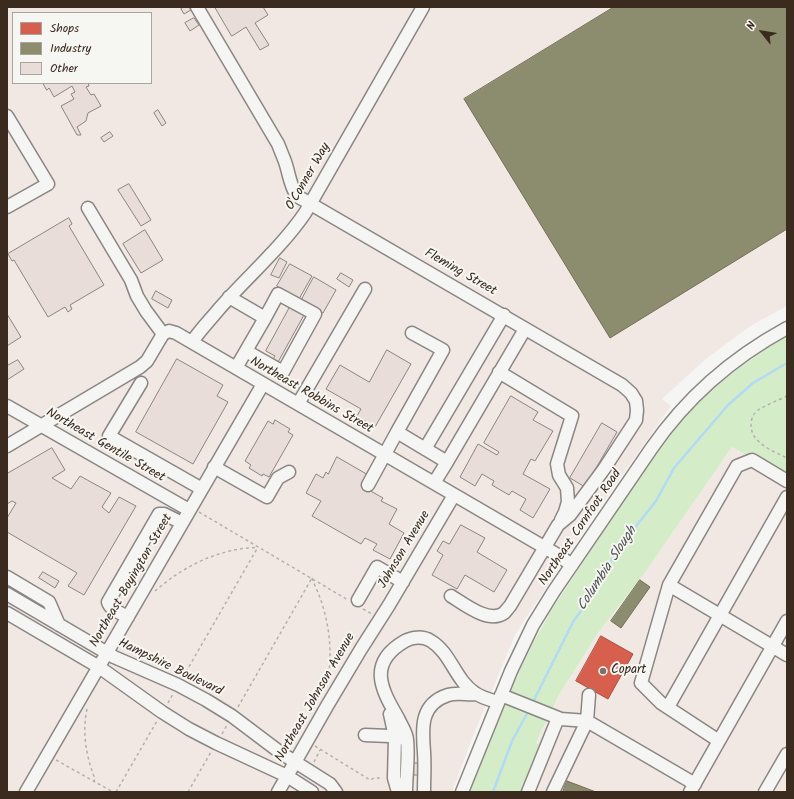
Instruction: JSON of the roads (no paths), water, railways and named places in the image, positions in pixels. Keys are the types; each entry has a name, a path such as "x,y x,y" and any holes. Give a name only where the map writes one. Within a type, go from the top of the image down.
{"street":[{"name":"Fleming Street","path":"197,7 278,144 285,160 293,190 297,196 622,385 636,401 636,420 630,431 574,510 558,525 510,606 504,613 491,617 451,596"},
{"name":"O'Conner Way","path":"192,342 229,297 295,227 310,204 423,7"},
{"path":"7,116 48,184 7,207"},
{"path":"7,446 140,367 147,360 163,334 142,306 131,280 88,208"},
{"path":"298,404 365,289"},
{"path":"236,368 278,294 315,314 283,372 246,352"},
{"path":"229,297 265,318"},
{"path":"425,449 504,315"},
{"name":"Northeast Cornfoot Road","path":"462,792 499,699 533,625 657,440 682,409 726,368 762,342 787,328"},
{"path":"434,483 525,329"},
{"name":"Northeast Robbins Street","path":"163,334 170,331 192,342 572,565"},
{"path":"368,486 384,454 443,350 412,333"},
{"path":"499,372 572,416 558,464 560,475 567,488 568,502 565,512 558,525"},
{"path":"141,383 110,436 202,489"},
{"name":"Northeast Boyington Street","path":"26,792 263,384"},
{"name":"Northeast Gentile Street","path":"7,406 40,426 190,509"},
{"path":"397,432 447,462"},
{"path":"719,741 660,703 641,683 669,585 737,466 752,460 787,481"},
{"path":"214,467 267,497 278,478 289,472"},
{"name":"Johnson Avenue","path":"377,617 403,582 454,495"},
{"path":"668,707 787,497"},
{"path":"128,617 108,605 108,602 116,588 159,514 164,514 182,523"},
{"path":"356,603 377,567 403,582"},
{"path":"8,596 12,580 49,602 60,625"},
{"path":"669,585 787,655"},
{"name":"Hampshire Boulevard","path":"8,596 108,653 178,685 206,700 232,716 281,753 330,784 336,792"},
{"path":"7,613 99,667 162,712 189,729 288,776 312,792"},
{"name":"Northeast Johnson Avenue","path":"278,792 377,617"},
{"path":"401,791 422,792 424,752 422,740 424,717 430,707 438,699 450,694 476,694 499,699 514,700 555,717 576,721 587,721 693,788 787,621"},
{"path":"401,791 394,778 394,726 380,680 383,664 389,654 396,646 410,638 428,640 439,646 462,680 476,694"},
{"path":"385,695 408,739 401,791"},
{"path":"553,792 587,721 590,695"},
{"path":"528,792 555,717"},
{"path":"365,735 422,740"},
{"path":"765,792 787,754"}],"waterway":[{"name":"Columbia Slough","path":"532,704 573,622 596,590 618,549 656,501 674,468 728,405 753,383 787,363"},
{"name":"Columbia Slough","path":"493,792 512,741 529,710"}],"place":[{"name":"Copart","path":"603,671"}]}
